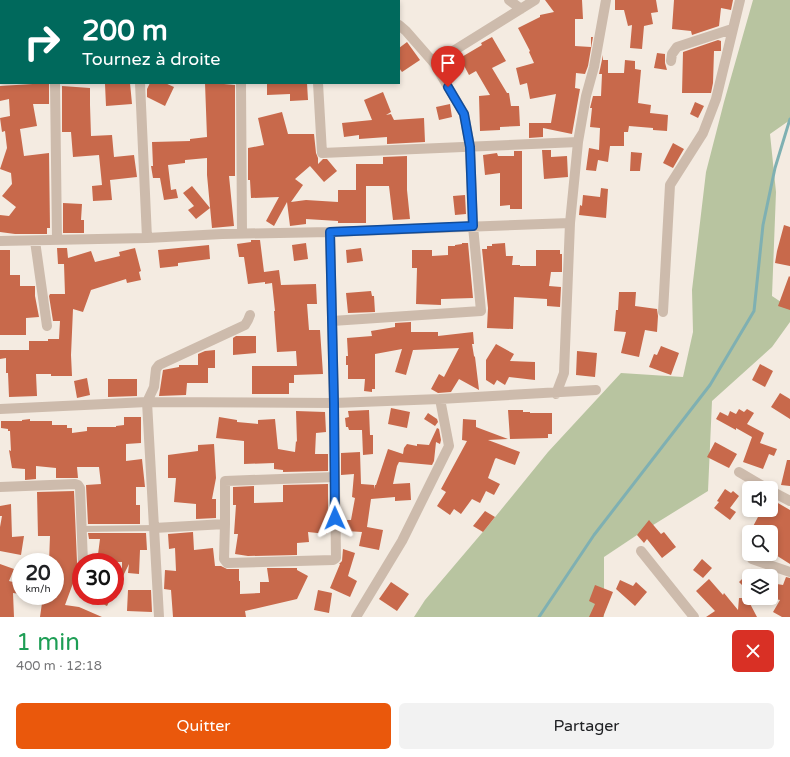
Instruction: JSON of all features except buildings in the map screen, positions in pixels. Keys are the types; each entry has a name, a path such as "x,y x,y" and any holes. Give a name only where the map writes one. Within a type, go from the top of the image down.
{"street":[{"path":"509,0 521,9"},
{"path":"434,63 535,0"},
{"path":"556,394 564,373 570,222 578,142 606,0"},
{"path":"663,312 670,185 703,133 716,98 740,0"},
{"path":"332,321 481,311 473,226 470,147 464,114 434,63 400,26"},
{"path":"671,61 672,54 676,47 732,29"},
{"path":"55,84 57,240"},
{"path":"140,84 147,238"},
{"path":"241,84 242,234"},
{"path":"318,84 322,153 578,142"},
{"path":"0,242 330,232 570,222"},
{"path":"330,232 334,403 335,477 336,558 334,560 227,563 224,559 224,482 226,480 335,477"},
{"path":"35,241 48,326"},
{"path":"159,617 147,402 154,387 156,369 159,365 245,325 250,315"},
{"path":"0,409 147,402 334,403 556,394 596,390"},
{"path":"356,617 402,541 449,446 440,399"},
{"path":"739,472 754,481"},
{"path":"0,487 78,485 80,488 83,553"},
{"path":"778,495 790,501"},
{"path":"154,528 225,524"},
{"path":"641,551 694,617"},
{"path":"758,561 790,572"}],"lane":[{"path":"82,529 154,528"}],"green space":[{"path":"753,0 790,0 790,120 770,134 776,192 772,296 790,308 790,322 772,347 712,401 708,491 604,557 604,617 414,617 425,600 548,452 621,373 683,377 693,332 692,290 706,172"}],"waterway":[{"path":"539,617 594,535 710,385 754,311 763,225 775,168 790,119"}],"route":[{"path":"335,518 330,232 473,226 470,147 464,114 448,87"}]}
